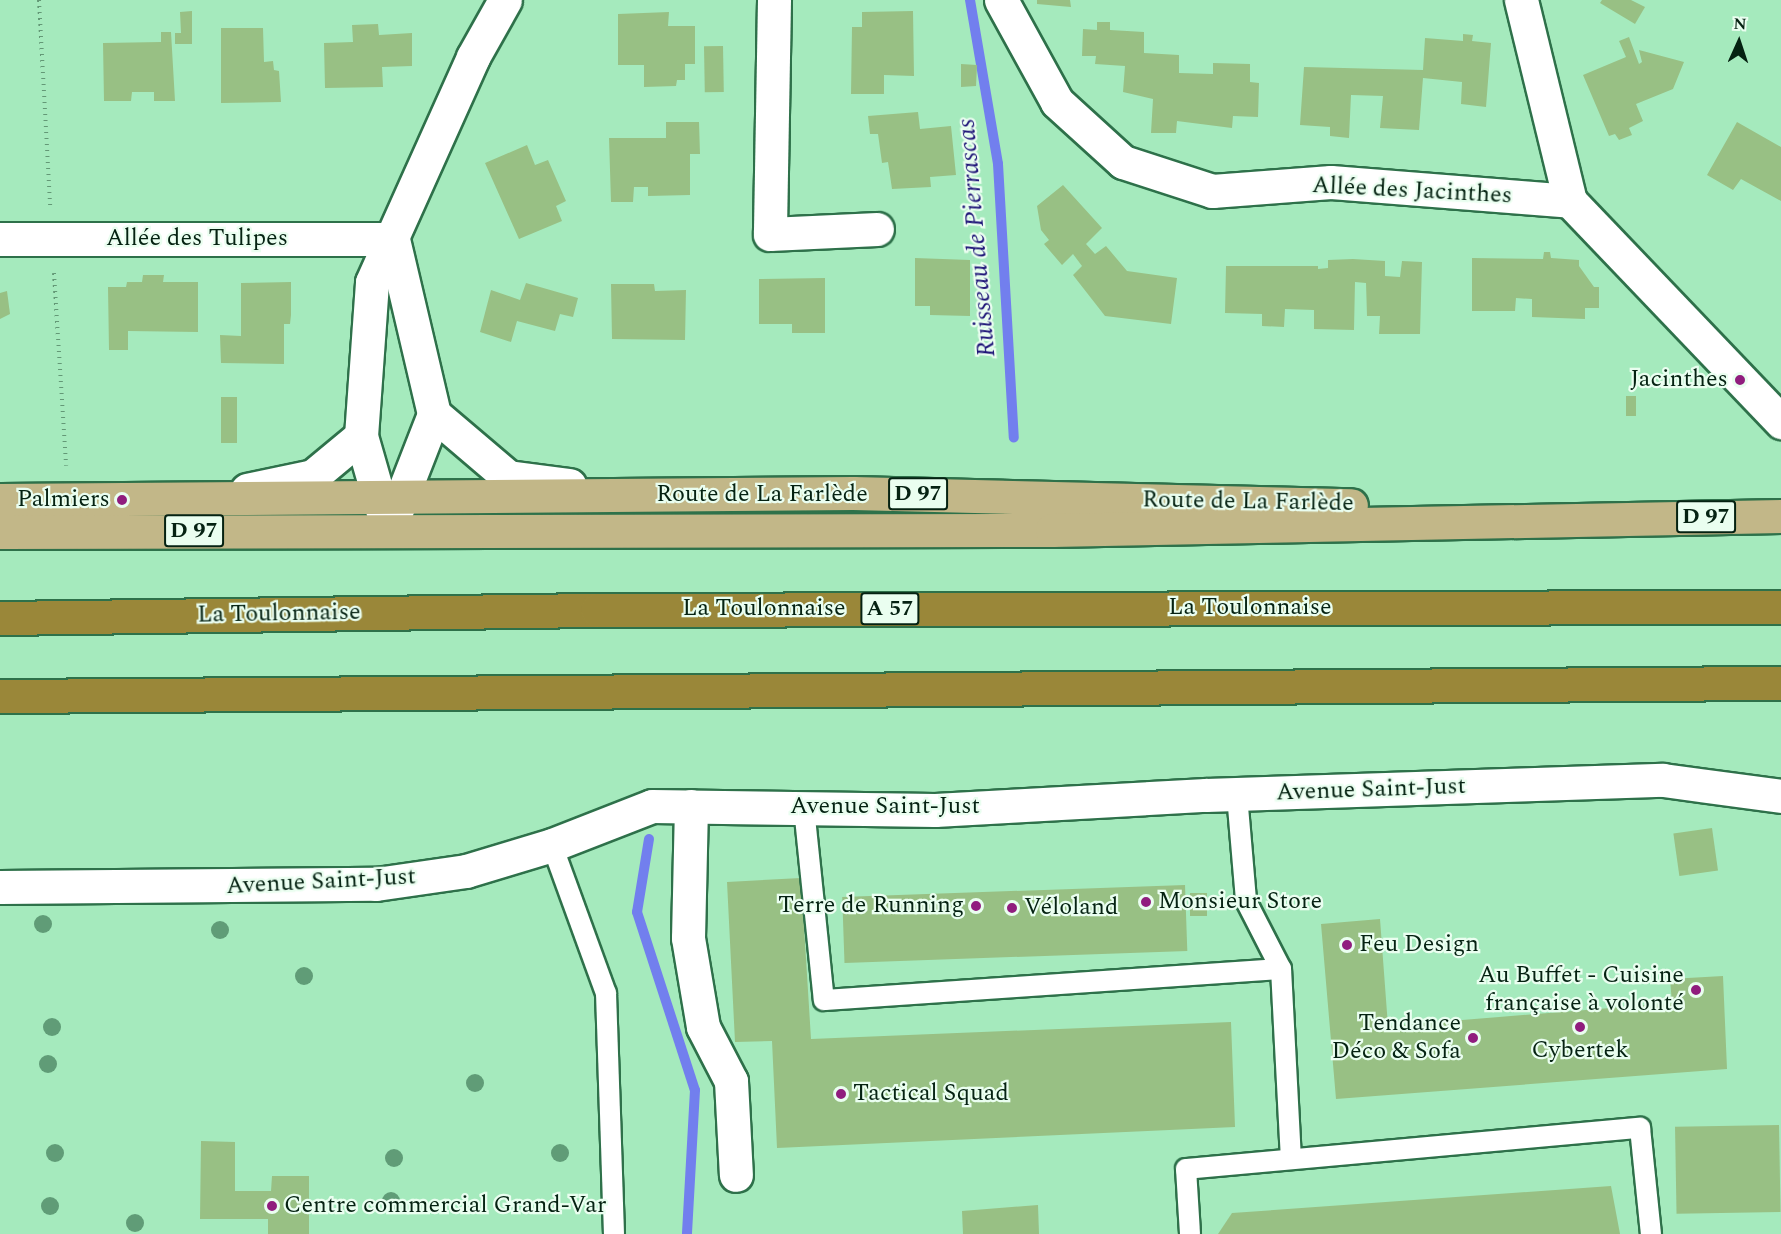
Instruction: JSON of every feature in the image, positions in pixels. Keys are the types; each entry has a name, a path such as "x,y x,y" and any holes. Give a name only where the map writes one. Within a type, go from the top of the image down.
{"highway":[{"name":"La Toulonnaise","path":"0,618 609,609 1781,607"},
{"path":"0,696 1781,683"}],"main road":[{"name":"Route de La Farlède","path":"0,500 853,493 1484,508 1631,518"},
{"name":"Route de La Farlède","path":"0,532 1040,530 1484,524 1631,518 1781,516"}],"street":[{"path":"391,496 361,436 372,282 473,57 505,0"},
{"path":"774,0 770,234 877,229"},
{"name":"Allée des Jacinthes","path":"1000,0 1057,102 1124,162 1212,191 1331,183 1570,201"},
{"path":"1521,0 1570,201 1781,422"},
{"name":"Allée des Tulipes","path":"0,239 393,239"},
{"path":"393,239 434,414 508,477 657,496"},
{"path":"387,531 391,496 434,414"},
{"path":"204,499 313,476 361,436"},
{"name":"Avenue Saint-Just","path":"0,887 376,884 466,871 552,846 652,806 935,810 1237,795 1663,780 1781,796"},
{"path":"691,806 688,938 703,1027 730,1082 735,1175"}],"lane":[{"path":"1237,795 1246,901 1281,969 1291,1159"},
{"path":"804,808 824,1000 1281,969"},
{"path":"552,846 606,993 614,1234"},
{"path":"1190,1234 1186,1168 1640,1128 1651,1234"}],"building":[{"path":"1037,0 1070,0 1071,7 1037,4"},
{"path":"1602,0 1631,0 1645,7 1635,24 1600,3"},
{"path":"192,11 192,44 175,44 175,33 181,33 180,12"},
{"path":"913,11 914,76 884,75 884,94 851,94 852,27 862,27 862,12"},
{"path":"669,12 668,26 695,26 695,64 685,64 685,80 677,80 676,86 644,87 644,65 618,65 618,14"},
{"path":"1097,22 1110,22 1110,30 1144,32 1144,53 1179,55 1179,73 1213,74 1213,63 1250,64 1250,82 1259,83 1258,117 1233,116 1232,128 1177,121 1176,133 1151,133 1153,99 1123,92 1125,66 1095,64 1096,56 1082,56 1083,29 1097,30"},
{"path":"378,24 379,35 412,33 412,66 382,67 383,87 325,88 324,43 353,42 352,25"},
{"path":"221,28 263,28 264,62 273,61 274,70 279,71 281,102 221,103"},
{"path":"161,32 171,32 175,101 154,101 154,92 132,92 131,101 104,101 103,43 161,42"},
{"path":"1463,34 1473,35 1472,41 1491,43 1486,107 1461,104 1462,82 1423,78 1419,130 1380,128 1383,96 1351,95 1349,138 1330,136 1330,127 1300,125 1304,67 1423,70 1425,38 1463,41"},
{"path":"1629,37 1639,64 1642,62 1639,50 1684,62 1673,89 1636,104 1643,121 1629,128 1632,135 1619,140 1615,134 1609,136 1583,75 1626,57 1619,41"},
{"path":"704,46 723,46 724,92 705,92"},
{"path":"961,64 977,65 976,86 961,87"},
{"path":"918,112 920,129 951,126 956,175 930,177 931,187 892,189 888,162 882,163 878,134 870,134 868,116"},
{"path":"666,122 699,122 700,154 690,154 690,195 648,196 648,187 634,187 633,202 611,202 609,138 666,138"},
{"path":"1737,122 1781,147 1781,201 1741,179 1733,190 1707,175"},
{"path":"527,145 535,165 548,160 566,201 556,206 562,221 519,239 485,163"},
{"path":"1063,185 1102,228 1086,244 1095,254 1106,246 1127,271 1177,278 1171,324 1105,316 1073,275 1082,266 1073,254 1062,265 1044,244 1049,240 1041,230 1037,206"},
{"path":"1544,252 1550,252 1551,258 1579,260 1579,266 1594,287 1599,287 1599,308 1585,308 1585,319 1532,317 1532,299 1516,298 1515,311 1472,311 1472,258 1543,259"},
{"path":"915,258 970,260 970,316 930,315 930,306 915,306"},
{"path":"1328,260 1385,261 1385,276 1400,277 1402,261 1422,262 1420,334 1379,334 1380,316 1367,316 1366,283 1355,282 1354,330 1314,329 1314,310 1285,309 1284,327 1262,326 1262,314 1225,313 1226,266 1318,266 1318,269 1328,268"},
{"path":"143,275 164,275 163,282 198,282 198,332 128,331 128,350 109,350 108,287 126,287 127,282 142,282"},
{"path":"825,278 825,333 792,333 792,324 759,324 759,279"},
{"path":"291,282 290,324 284,324 284,364 221,363 220,335 241,336 241,283"},
{"path":"526,283 578,298 573,317 560,314 555,331 517,321 511,342 480,332 491,290 520,300"},
{"path":"611,284 654,284 655,291 686,290 685,340 612,339"},
{"path":"7,291 10,314 0,319 0,293"},
{"path":"1626,396 1636,396 1636,416 1626,416"},
{"path":"221,397 237,397 237,443 221,443"},
{"path":"1712,828 1718,871 1679,876 1673,833"},
{"path":"801,878 811,1039 1231,1022 1235,1127 777,1148 772,1041 735,1042 727,882"},
{"path":"1185,885 1187,951 845,963 842,897"},
{"path":"1190,893 1207,893 1207,916 1190,916"},
{"path":"1380,919 1388,1026 1672,1003 1670,979 1723,976 1727,1069 1336,1099 1321,924"},
{"path":"1779,1125 1781,1212 1677,1214 1675,1127"},
{"path":"201,1141 235,1142 235,1191 271,1191 272,1176 309,1176 309,1234 268,1234 268,1219 200,1219"},
{"path":"1611,1186 1620,1234 1218,1234 1232,1213"},
{"path":"1038,1205 1039,1234 963,1234 962,1211"}],"waterway":[{"name":"Ruisseau de Pierrascas","path":"970,0 998,164 1014,438"},
{"name":"Ruisseau de Pierrascas","path":"649,839 637,912 695,1090 687,1234"}],"place":[{"name":"Jacinthes","path":"1740,380"},
{"name":"Palmiers","path":"122,500"},
{"name":"Monsieur Store","path":"1146,902"},
{"name":"Terre de Running","path":"976,906"},
{"name":"Véloland","path":"1012,908"},
{"name":"Feu Design","path":"1347,945"},
{"name":"Au Buffet - Cuisine française à volonté","path":"1696,990"},
{"name":"Cybertek","path":"1580,1027"},
{"name":"Tendance Déco & Sofa","path":"1473,1038"},
{"name":"Tactical Squad","path":"841,1094"},
{"name":"Centre commercial Grand-Var","path":"272,1206"}]}
